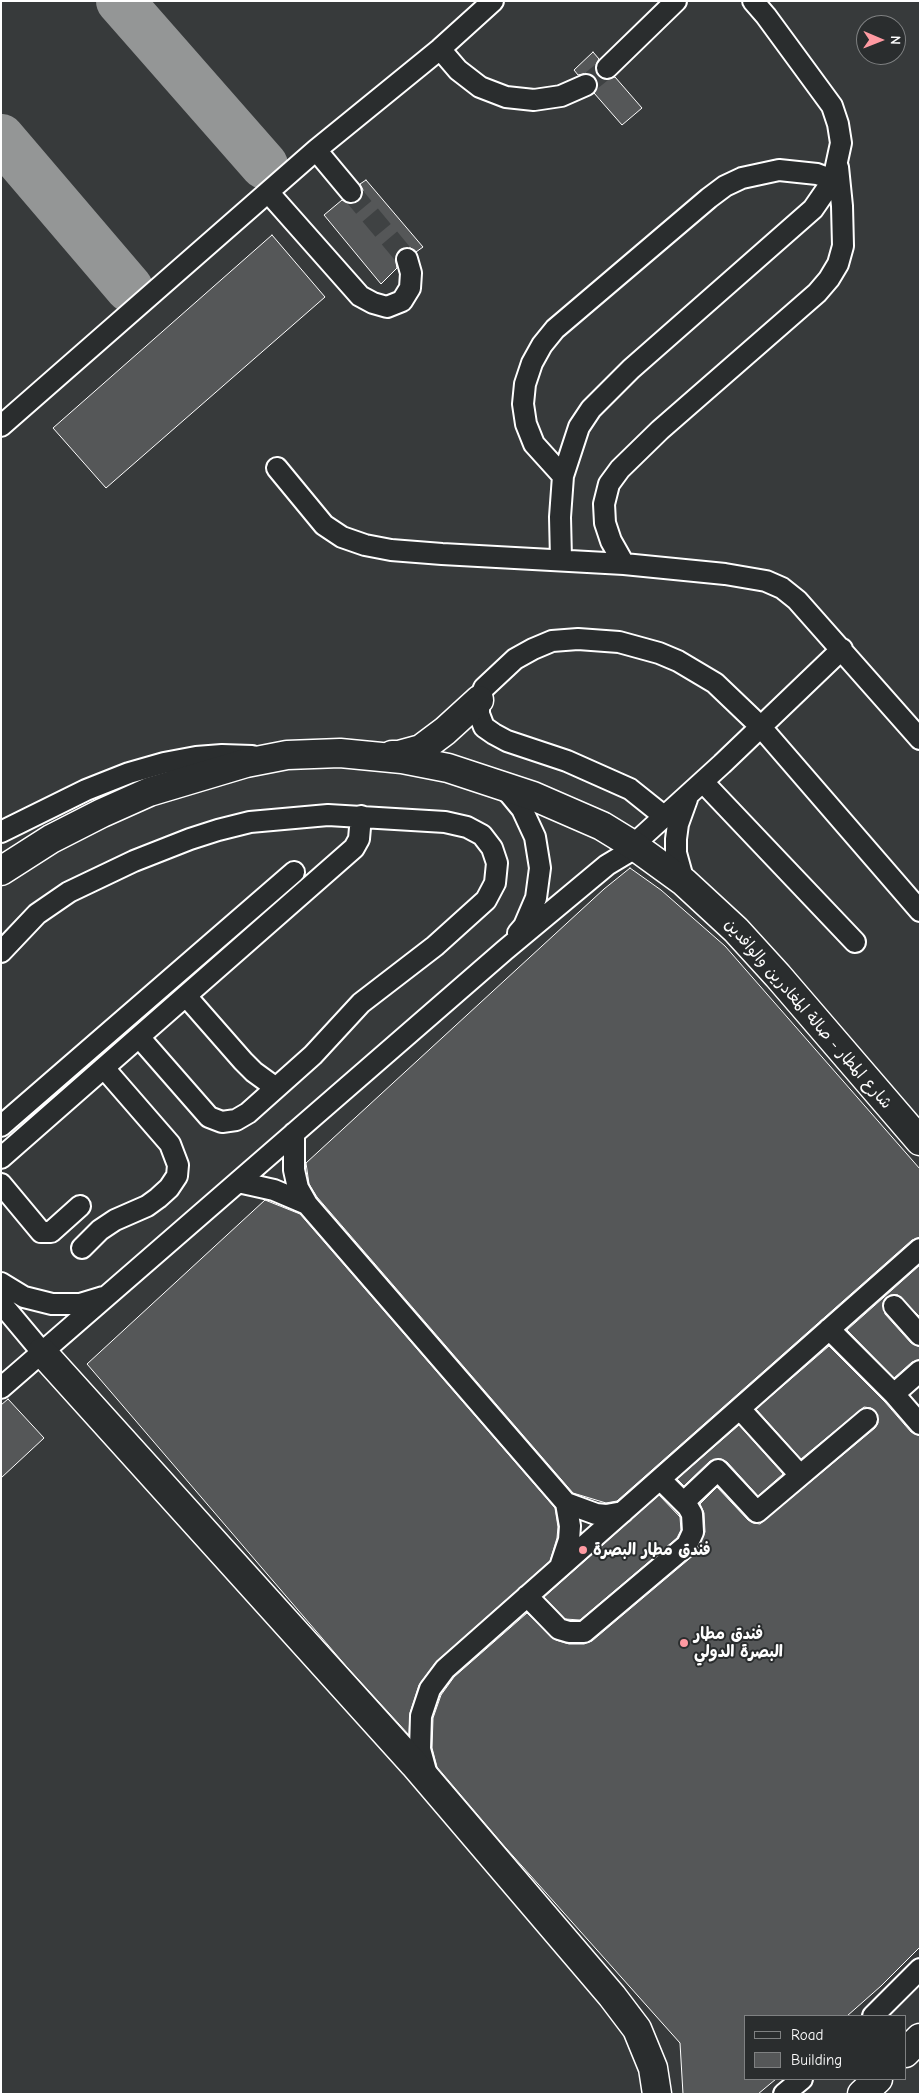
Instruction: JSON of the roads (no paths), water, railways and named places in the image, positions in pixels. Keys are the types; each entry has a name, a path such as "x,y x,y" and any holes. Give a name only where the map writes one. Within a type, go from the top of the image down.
{"highway":[{"path":"367,755 400,755 421,749 445,731 479,700"},
{"name":"شارع المطار - صالة المغادرين والوافدين","path":"1,871 51,839 149,792 246,763 286,755 340,753 402,759 448,768 568,810 602,826 635,846 684,882 736,930 778,976 920,1141"},
{"path":"42,1352 429,1781 606,1989 636,2029 653,2068 657,2094"},
{"path":"906,2052 920,2038"},
{"path":"862,2094 877,2080"}],"lane":[{"path":"1,426 316,150 440,49 492,1"},
{"path":"607,68 676,1"},
{"path":"561,559 560,517 563,476 579,428 591,408 638,363 813,209 835,171 841,143 838,124 832,106 753,1"},
{"path":"440,49 458,70 480,87 506,97 534,100 561,96 586,85"},
{"path":"316,150 351,192"},
{"path":"563,476 548,462 534,444 526,424 523,404 525,384 532,363 542,345 555,329 725,186 742,178 779,170 817,174 835,171"},
{"path":"624,564 611,541 605,523 604,504 609,484 620,469 660,430 817,293 829,279 838,264 842,246 842,206 835,171"},
{"path":"268,192 360,296 373,303 388,307 402,301 410,288 411,273 407,259"},
{"path":"277,468 324,525 342,537 365,545 416,552 624,564 741,576 766,581 782,588 797,600 920,739"},
{"path":"665,817 630,788 567,762 507,741 494,734 484,726 479,714 479,700 484,688 515,659 552,641 578,639 619,642 659,652 698,671 721,688 760,726 920,912"},
{"path":"1,1388 505,950 607,865 635,846 842,650"},
{"path":"1,832 86,790 164,762 222,755 286,755"},
{"path":"703,782 855,942"},
{"path":"502,786 522,809 535,837 540,868 536,898 524,926 505,950"},
{"path":"684,882 676,853 676,839 678,824 688,796"},
{"path":"1,952 25,925 52,902 134,861 190,839 250,822 328,815 420,820 467,826 482,835 492,848 497,863 495,883 486,900 435,946 361,1004 313,1055 248,1113 236,1120 222,1122 209,1117 139,1037"},
{"path":"1,1158 354,848 359,839 360,816"},
{"path":"1,1126 294,872"},
{"path":"186,996 254,1072 276,1088"},
{"path":"82,1248 100,1230 115,1220 146,1206 158,1198 169,1188 177,1176 178,1164 170,1144 104,1068"},
{"path":"294,1132 292,1152 294,1170 298,1188 307,1204 566,1504 569,1513 569,1540 560,1567"},
{"path":"238,1182 274,1190 307,1204"},
{"path":"1,1184 41,1232 52,1232 80,1206"},
{"path":"429,1781 422,1763 419,1733 424,1701 430,1688 445,1669 920,1249"},
{"path":"1,1283 24,1297 52,1304 80,1304 108,1296"},
{"path":"1,1303 42,1352"},
{"path":"894,1306 920,1335"},
{"path":"830,1329 894,1394 920,1424"},
{"path":"894,1394 920,1371"},
{"path":"740,1408 800,1475"},
{"path":"684,1502 718,1470 757,1512 867,1419"},
{"path":"527,1596 559,1629 569,1632 584,1632 687,1545 691,1539 694,1523 688,1507 660,1479"},
{"path":"566,1504 596,1514 606,1515 623,1512"},
{"path":"874,2015 920,1969"},
{"path":"784,2094 801,2080"}],"tunnel":[{"path":"586,85 607,68"},
{"path":"351,192 407,259"}],"place":[{"name":"فندق مطار البصرة","path":"583,1550"},
{"name":"فندق مطار البصرة الدولي","path":"684,1643"}]}
